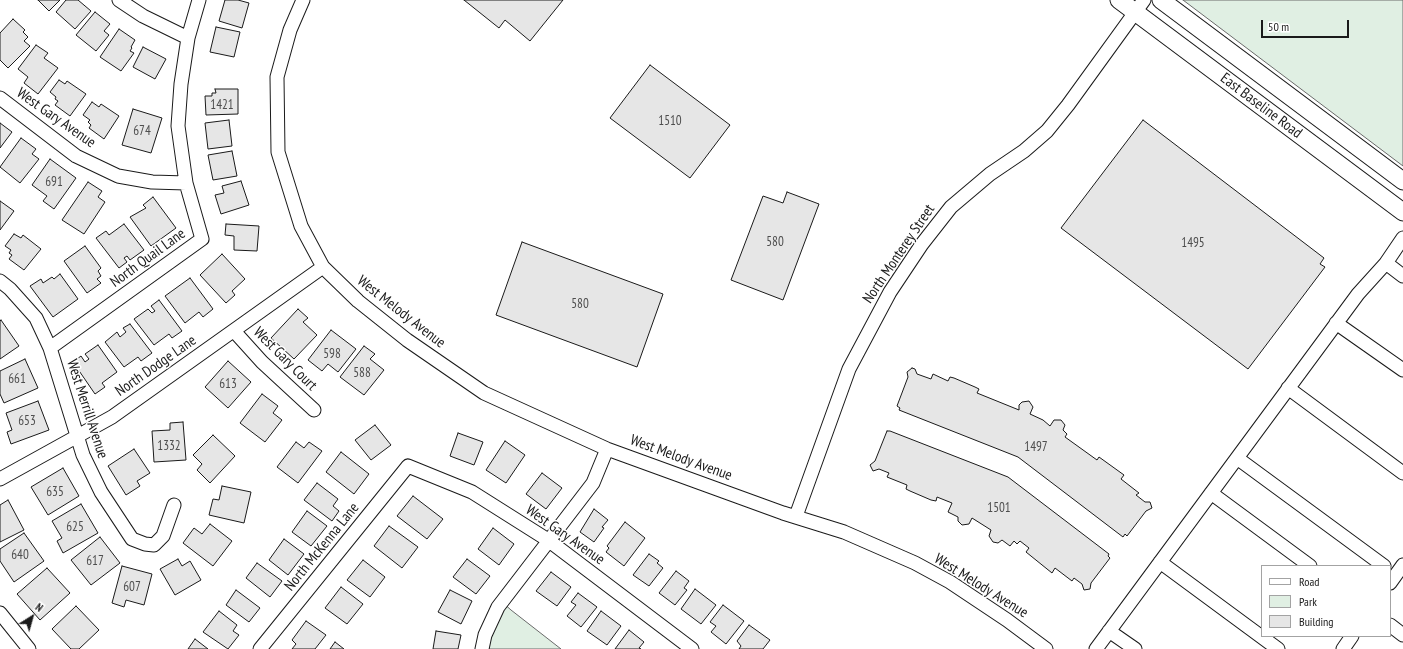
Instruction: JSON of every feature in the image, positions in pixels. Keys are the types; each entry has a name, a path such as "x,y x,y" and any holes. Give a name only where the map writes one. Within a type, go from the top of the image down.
{"main road":[{"name":"East Baseline Road","path":"1119,0 1141,5 1403,212"},
{"name":"East Baseline Road","path":"1161,0 1403,180"}],"street":[{"path":"120,0 143,16 188,38"},
{"name":"North Quail Lane","path":"50,348 202,239 186,183 178,126 181,84 188,38 199,0"},
{"name":"West Melody Avenue","path":"303,0 290,30 277,77 278,152 301,226 323,267 358,301 407,340 484,393 607,449 783,513 844,532 950,582 1007,620 1046,649"},
{"name":"North Monterey Street","path":"796,516 849,369 890,292 918,250 951,207 990,174 1024,151 1047,131 1068,106 1141,5"},
{"name":"West Gary Avenue","path":"0,98 76,156 118,176 152,182 186,183"},
{"path":"1096,649 1336,323 1358,294 1386,263 1403,238"},
{"path":"1386,263 1403,276"},
{"name":"North Dodge Lane","path":"0,479 112,417 323,267"},
{"name":"West Merrill Avenue","path":"0,281 10,289 36,318 50,348 83,455 101,492 132,539 145,544 154,545 163,536 174,505"},
{"path":"1336,323 1403,370"},
{"name":"West Gary Court","path":"234,331 262,362 314,410"},
{"path":"1288,388 1403,473"},
{"path":"482,649 485,635 498,607 593,483 607,449"},
{"path":"1237,458 1383,565"},
{"name":"West Gary Avenue","path":"408,466 472,492 548,540 692,649"},
{"name":"North McKenna Lane","path":"260,649 408,466"},
{"path":"1211,493 1309,565"},
{"path":"1160,562 1261,636"},
{"path":"0,613 29,649"},
{"path":"1391,627 1403,635"},
{"path":"1110,631 1134,649"},
{"path":"1262,637 1278,649"},
{"path":"1342,649 1351,637"}],"green space":[{"path":"1183,0 1403,0 1403,166"},
{"path":"501,601 511,610 561,649 482,649"}],"building":[{"path":"38,0 60,0 49,11"},
{"path":"66,0 78,0 91,11 75,29 56,12"},
{"path":"225,0 238,0 249,3 242,28 219,21"},
{"path":"464,0 563,0 530,41 505,20 499,28"},
{"path":"95,12 110,24 104,31 109,35 96,51 76,35"},
{"path":"13,19 25,30 23,32 28,37 24,41 30,46 8,68 0,60 0,33"},
{"path":"216,27 240,32 234,57 210,52"},
{"path":"119,29 135,40 130,51 134,53 121,71 100,57"},
{"path":"36,45 48,53 44,58 58,68 38,94 24,83 28,77 18,69"},
{"path":"143,47 166,59 155,79 133,67"},
{"path":"650,65 730,125 690,178 610,118"},
{"path":"59,80 65,84 67,81 86,94 70,116 55,105 58,101 50,92"},
{"path":"215,89 238,89 238,114 206,115 205,96 212,96 212,93 216,93"},
{"path":"92,102 99,107 101,104 119,116 104,139 89,128 91,125 88,122 90,120 83,115"},
{"path":"133,109 162,118 151,153 122,145"},
{"path":"229,120 232,146 208,149 205,123"},
{"path":"1143,120 1324,258 1320,264 1325,267 1248,369 1061,228"},
{"path":"0,123 12,132 0,148"},
{"path":"21,138 36,149 32,154 39,159 20,183 0,167"},
{"path":"232,151 237,176 213,180 208,155"},
{"path":"50,159 76,178 54,209 43,201 47,196 32,185"},
{"path":"241,181 249,205 221,214 215,195 224,193 222,186"},
{"path":"88,182 102,191 98,197 105,202 84,234 62,220"},
{"path":"787,192 819,204 783,300 731,280 763,196 783,203"},
{"path":"153,197 176,228 151,246 130,217 146,208 143,205"},
{"path":"0,201 14,211 0,230"},
{"path":"124,224 144,250 130,260 127,256 124,258 127,262 119,268 96,238 106,231 109,235"},
{"path":"226,224 259,226 257,251 234,250 234,236 225,235"},
{"path":"14,234 21,238 23,235 41,249 24,270 9,259 12,255 9,253 11,250 5,246"},
{"path":"522,242 663,294 637,367 496,315"},
{"path":"85,246 101,268 98,271 101,276 97,279 101,283 87,293 64,261"},
{"path":"222,254 245,279 232,291 235,295 226,303 200,275"},
{"path":"60,274 78,299 53,317 30,286 41,279 43,283 52,277 54,279"},
{"path":"190,278 213,309 203,317 199,312 185,323 165,296"},
{"path":"159,300 182,331 172,338 169,334 154,345 134,319 148,309 152,313 155,311 151,306"},
{"path":"298,309 308,318 303,322 317,335 294,359 271,338"},
{"path":"1,320 19,346 0,359 0,321"},
{"path":"130,324 152,353 141,361 138,357 124,367 105,342 117,332 120,337 126,332 123,328"},
{"path":"331,330 356,349 338,372 328,364 322,371 308,360"},
{"path":"98,345 117,372 102,383 105,387 95,394 73,362 81,356 85,362 89,359 85,354"},
{"path":"364,346 375,354 370,359 384,370 364,395 340,377"},
{"path":"25,359 38,388 4,403 0,394 0,371"},
{"path":"228,361 251,382 228,408 205,387"},
{"path":"912,368 915,369 917,374 931,379 933,374 948,381 950,377 954,378 979,389 977,393 1019,410 1019,405 1022,402 1029,401 1033,407 1030,414 1043,420 1050,426 1054,420 1061,420 1065,425 1063,430 1067,434 1065,437 1097,460 1099,457 1124,475 1121,479 1139,493 1136,495 1145,502 1150,502 1152,508 1146,511 1127,536 1125,534 1123,537 1018,457 899,410 900,408 897,406 908,377 907,372"},
{"path":"262,394 278,406 273,413 282,420 265,442 240,423"},
{"path":"38,401 49,430 11,444 7,432 12,430 6,413"},
{"path":"183,422 186,460 154,462 152,431 170,430 170,423"},
{"path":"375,425 391,445 371,460 355,440"},
{"path":"887,431 1008,477 1109,554 1108,556 1110,558 1091,583 1090,589 1084,590 1082,584 1074,578 1072,581 1055,568 1052,573 1026,552 1029,548 1020,541 1017,544 1014,541 1010,546 1002,540 998,543 993,542 989,536 991,530 972,518 969,524 962,525 958,521 958,517 948,512 952,503 937,497 936,501 931,500 906,489 907,485 887,477 889,473 879,469 873,471 870,465 875,461"},
{"path":"458,433 483,442 474,465 450,456"},
{"path":"213,435 235,456 210,483 197,470 202,464 193,455"},
{"path":"505,441 525,455 506,483 486,470"},
{"path":"296,442 304,448 309,442 322,451 298,483 277,467"},
{"path":"134,449 150,473 137,481 140,486 126,495 108,466"},
{"path":"341,452 369,474 354,494 326,472"},
{"path":"63,468 79,496 48,515 31,487"},
{"path":"542,473 562,488 546,509 526,494"},
{"path":"317,483 338,499 333,506 339,511 332,521 304,500"},
{"path":"222,486 251,492 244,523 209,515 213,499 219,500"},
{"path":"413,496 443,519 427,539 397,516"},
{"path":"8,500 24,530 0,542 0,505"},
{"path":"81,504 98,533 63,553 57,541 62,538 52,521"},
{"path":"594,509 608,520 602,527 604,528 594,542 580,532"},
{"path":"307,511 327,526 311,546 292,532"},
{"path":"625,522 645,538 624,566 606,552 609,548 607,546"},
{"path":"210,524 232,541 213,566 183,543 194,528 202,534"},
{"path":"389,526 418,547 402,568 374,546"},
{"path":"493,528 514,544 499,565 478,549"},
{"path":"24,533 44,561 14,582 0,561 0,549"},
{"path":"100,537 120,563 91,585 71,560"},
{"path":"284,539 304,554 288,575 269,560"},
{"path":"649,554 659,561 657,563 663,568 649,586 633,575"},
{"path":"178,559 182,566 190,561 201,580 175,595 160,569"},
{"path":"467,559 490,576 476,594 453,577"},
{"path":"363,560 385,577 370,597 347,580"},
{"path":"257,563 282,581 270,597 246,578"},
{"path":"122,566 152,574 144,605 126,600 124,607 112,603"},
{"path":"47,568 70,593 40,620 17,594"},
{"path":"676,571 689,581 684,588 687,590 675,605 659,593"},
{"path":"551,572 571,587 557,606 536,591"},
{"path":"341,587 363,604 347,624 325,608"},
{"path":"695,589 716,605 701,624 681,609"},
{"path":"236,590 260,608 249,622 226,605"},
{"path":"450,590 472,601 461,624 438,612"},
{"path":"578,593 597,607 581,627 567,616 576,605 571,602"},
{"path":"723,605 744,621 726,644 711,632 716,626 710,622"},
{"path":"76,606 99,630 79,649 71,649 52,629"},
{"path":"219,611 237,625 233,631 239,635 228,649 203,632"},
{"path":"601,611 621,626 607,645 587,631"},
{"path":"306,621 326,635 315,649 292,649 296,644 292,640"},
{"path":"749,625 770,640 763,649 739,649 741,646 737,641"},
{"path":"629,630 644,642 639,648 641,649 615,649"},
{"path":"436,631 461,635 458,649 433,649"},
{"path":"195,639 208,649 188,649"},
{"path":"335,642 344,649 330,649"}]}
